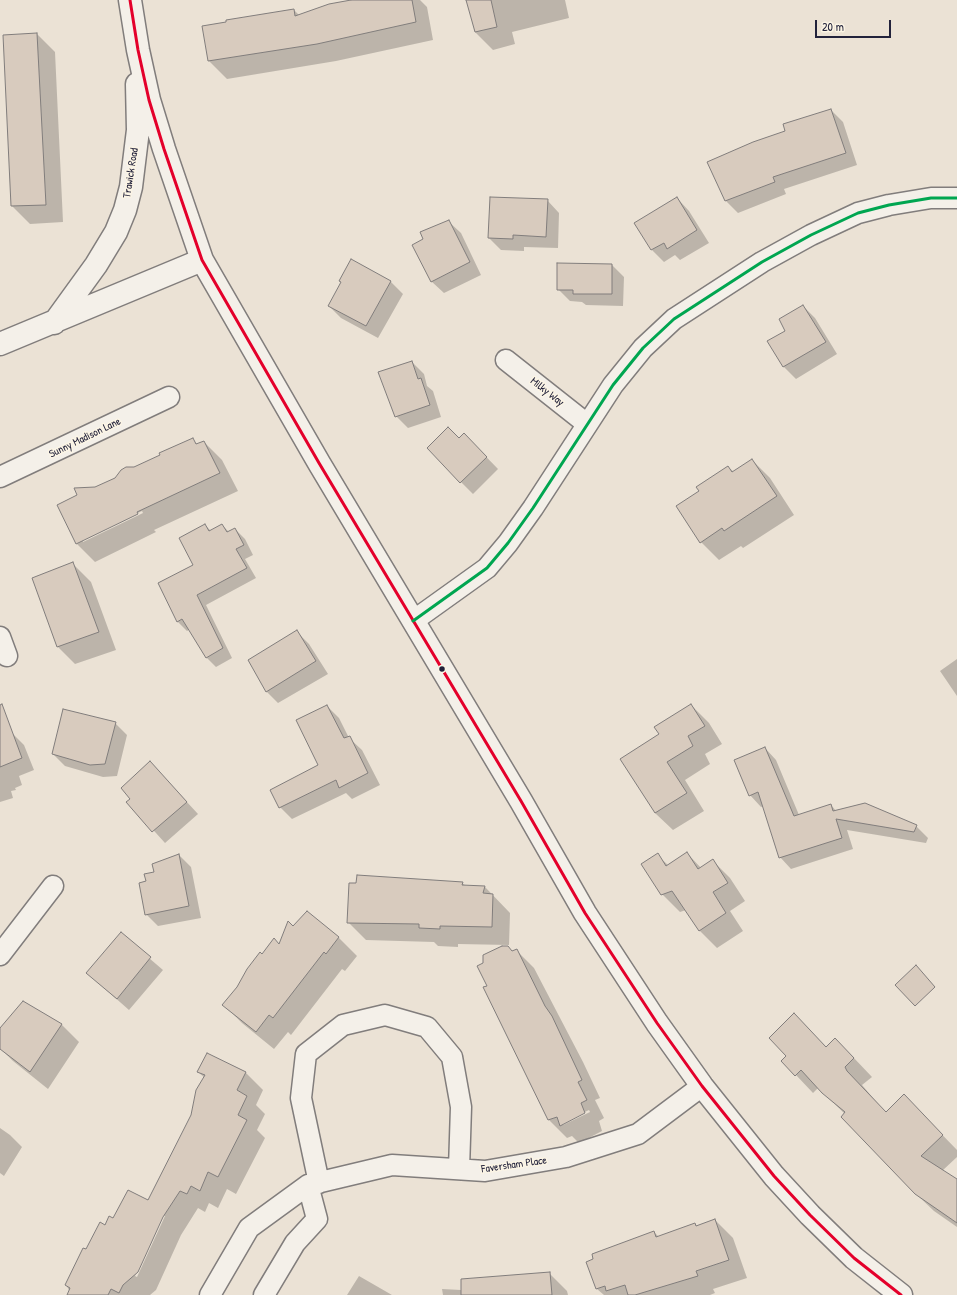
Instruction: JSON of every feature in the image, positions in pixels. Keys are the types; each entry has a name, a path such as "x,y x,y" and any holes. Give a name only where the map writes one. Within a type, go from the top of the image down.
{"street":[{"path":"130,0 138,50 149,100 164,150 202,260 319,463 586,913 657,1023 702,1086 774,1176 810,1215 854,1258 901,1295"},
{"name":"Trawick Road","path":"54,323 96,265 116,232 125,210 131,187 138,130 136,103 138,50"},
{"path":"413,621 487,568 508,543 533,508 613,385 643,348 674,319 762,262 811,235 858,213 889,205 931,198 957,198"},
{"path":"0,344 54,323 202,260"},
{"name":"Milky Way","path":"506,360 587,424"},
{"name":"Sunny Madison Lane","path":"0,477 169,397"},
{"path":"0,955 53,886"},
{"path":"264,1295 295,1243 317,1219 314,1184 301,1098 306,1054 343,1025 385,1015 427,1027 452,1057 461,1107 459,1169"},
{"name":"Faversham Place","path":"210,1295 249,1228 314,1184 392,1165 486,1171 566,1157 638,1134 702,1086"}],"building":[{"path":"351,0 412,0 416,22 317,44 208,61 202,26 226,22 226,20 294,9 295,16 329,4"},
{"path":"466,0 491,0 497,27 475,32"},
{"path":"37,33 46,205 11,206 3,35"},
{"path":"831,109 846,153 773,177 775,182 725,201 707,162 753,142 785,131 783,124"},
{"path":"490,197 548,199 546,237 513,235 513,239 488,238"},
{"path":"677,197 697,230 667,249 664,243 651,250 634,223"},
{"path":"449,220 470,262 431,282 412,245 423,239 420,232"},
{"path":"351,259 391,281 366,326 328,306"},
{"path":"557,263 612,264 612,294 573,294 573,290 557,290"},
{"path":"803,305 826,342 783,367 767,341 785,331 779,319"},
{"path":"412,361 418,379 421,378 430,405 395,417 378,372"},
{"path":"448,427 459,438 464,433 487,457 460,483 427,448"},
{"path":"193,438 196,444 204,441 220,473 137,512 138,514 76,544 57,505 77,495 74,488 95,487 115,478 121,470 126,467 134,467 160,455 159,453"},
{"path":"752,459 777,496 724,531 722,528 700,543 676,506 699,491 696,487 728,466 732,472"},
{"path":"205,524 209,531 222,524 227,532 235,528 244,545 236,549 247,568 197,595 223,648 206,658 182,619 177,622 158,583 193,565 179,538"},
{"path":"73,562 99,632 57,647 32,578"},
{"path":"297,630 316,661 266,692 248,660"},
{"path":"2,704 22,758 0,767 0,705"},
{"path":"691,704 705,726 688,736 693,746 667,762 687,793 655,813 620,759 659,734 654,727"},
{"path":"327,705 344,738 350,736 368,773 339,788 336,780 279,808 270,790 318,765 296,720"},
{"path":"63,709 116,722 105,764 90,765 52,754"},
{"path":"765,747 794,816 831,804 833,811 865,803 917,825 914,832 836,819 842,838 779,858 758,792 749,796 734,760"},
{"path":"150,761 187,802 152,832 126,802 130,799 121,788"},
{"path":"687,852 698,869 713,859 728,883 713,892 726,913 699,931 672,891 661,895 641,864 658,853 666,866"},
{"path":"179,854 189,906 145,915 139,883 146,881 144,874 154,872 152,864"},
{"path":"357,875 463,882 462,885 485,886 483,893 493,894 492,927 440,926 440,929 419,928 419,924 347,923 349,883 356,883"},
{"path":"307,911 339,937 326,954 324,952 273,1018 269,1015 256,1032 222,1005 237,987 247,969 260,952 262,954 274,938 279,944 288,921 293,926"},
{"path":"121,932 151,957 117,999 86,973"},
{"path":"502,946 508,946 512,951 517,949 545,1006 552,1016 582,1080 578,1082 587,1100 581,1103 585,1113 560,1126 557,1117 548,1120 483,987 487,986 477,966 483,963 483,955"},
{"path":"916,965 935,987 915,1006 895,985"},
{"path":"23,1001 62,1024 30,1072 0,1049 0,1028"},
{"path":"794,1013 826,1047 835,1038 854,1058 845,1067 847,1071 886,1112 904,1094 943,1135 921,1156 957,1179 957,1223 915,1194 841,1117 845,1112 822,1093 801,1070 795,1076 781,1061 786,1056 769,1038"},
{"path":"207,1053 246,1072 237,1090 247,1096 238,1115 247,1120 218,1177 208,1172 200,1191 191,1186 187,1194 180,1191 163,1217 138,1272 123,1285 119,1293 111,1289 108,1295 67,1295 70,1288 65,1285 83,1248 86,1249 100,1222 105,1225 109,1216 113,1218 128,1190 148,1200 191,1115 196,1090 205,1075 197,1072"},
{"path":"715,1219 729,1260 696,1271 698,1276 635,1295 628,1295 625,1285 606,1291 605,1286 596,1289 586,1262 593,1259 592,1254 654,1231 656,1237 695,1223 696,1226"},
{"path":"550,1272 552,1295 461,1295 461,1279"}],"transit line":[{"path":"130,0 138,50 149,100 202,260 319,463 521,801 585,913 657,1023 702,1086 774,1176 810,1215 854,1258 901,1295"},
{"path":"413,621 487,568 508,543 533,508 613,385 643,348 674,319 762,262 811,235 858,213 889,205 931,198 957,198"}]}
